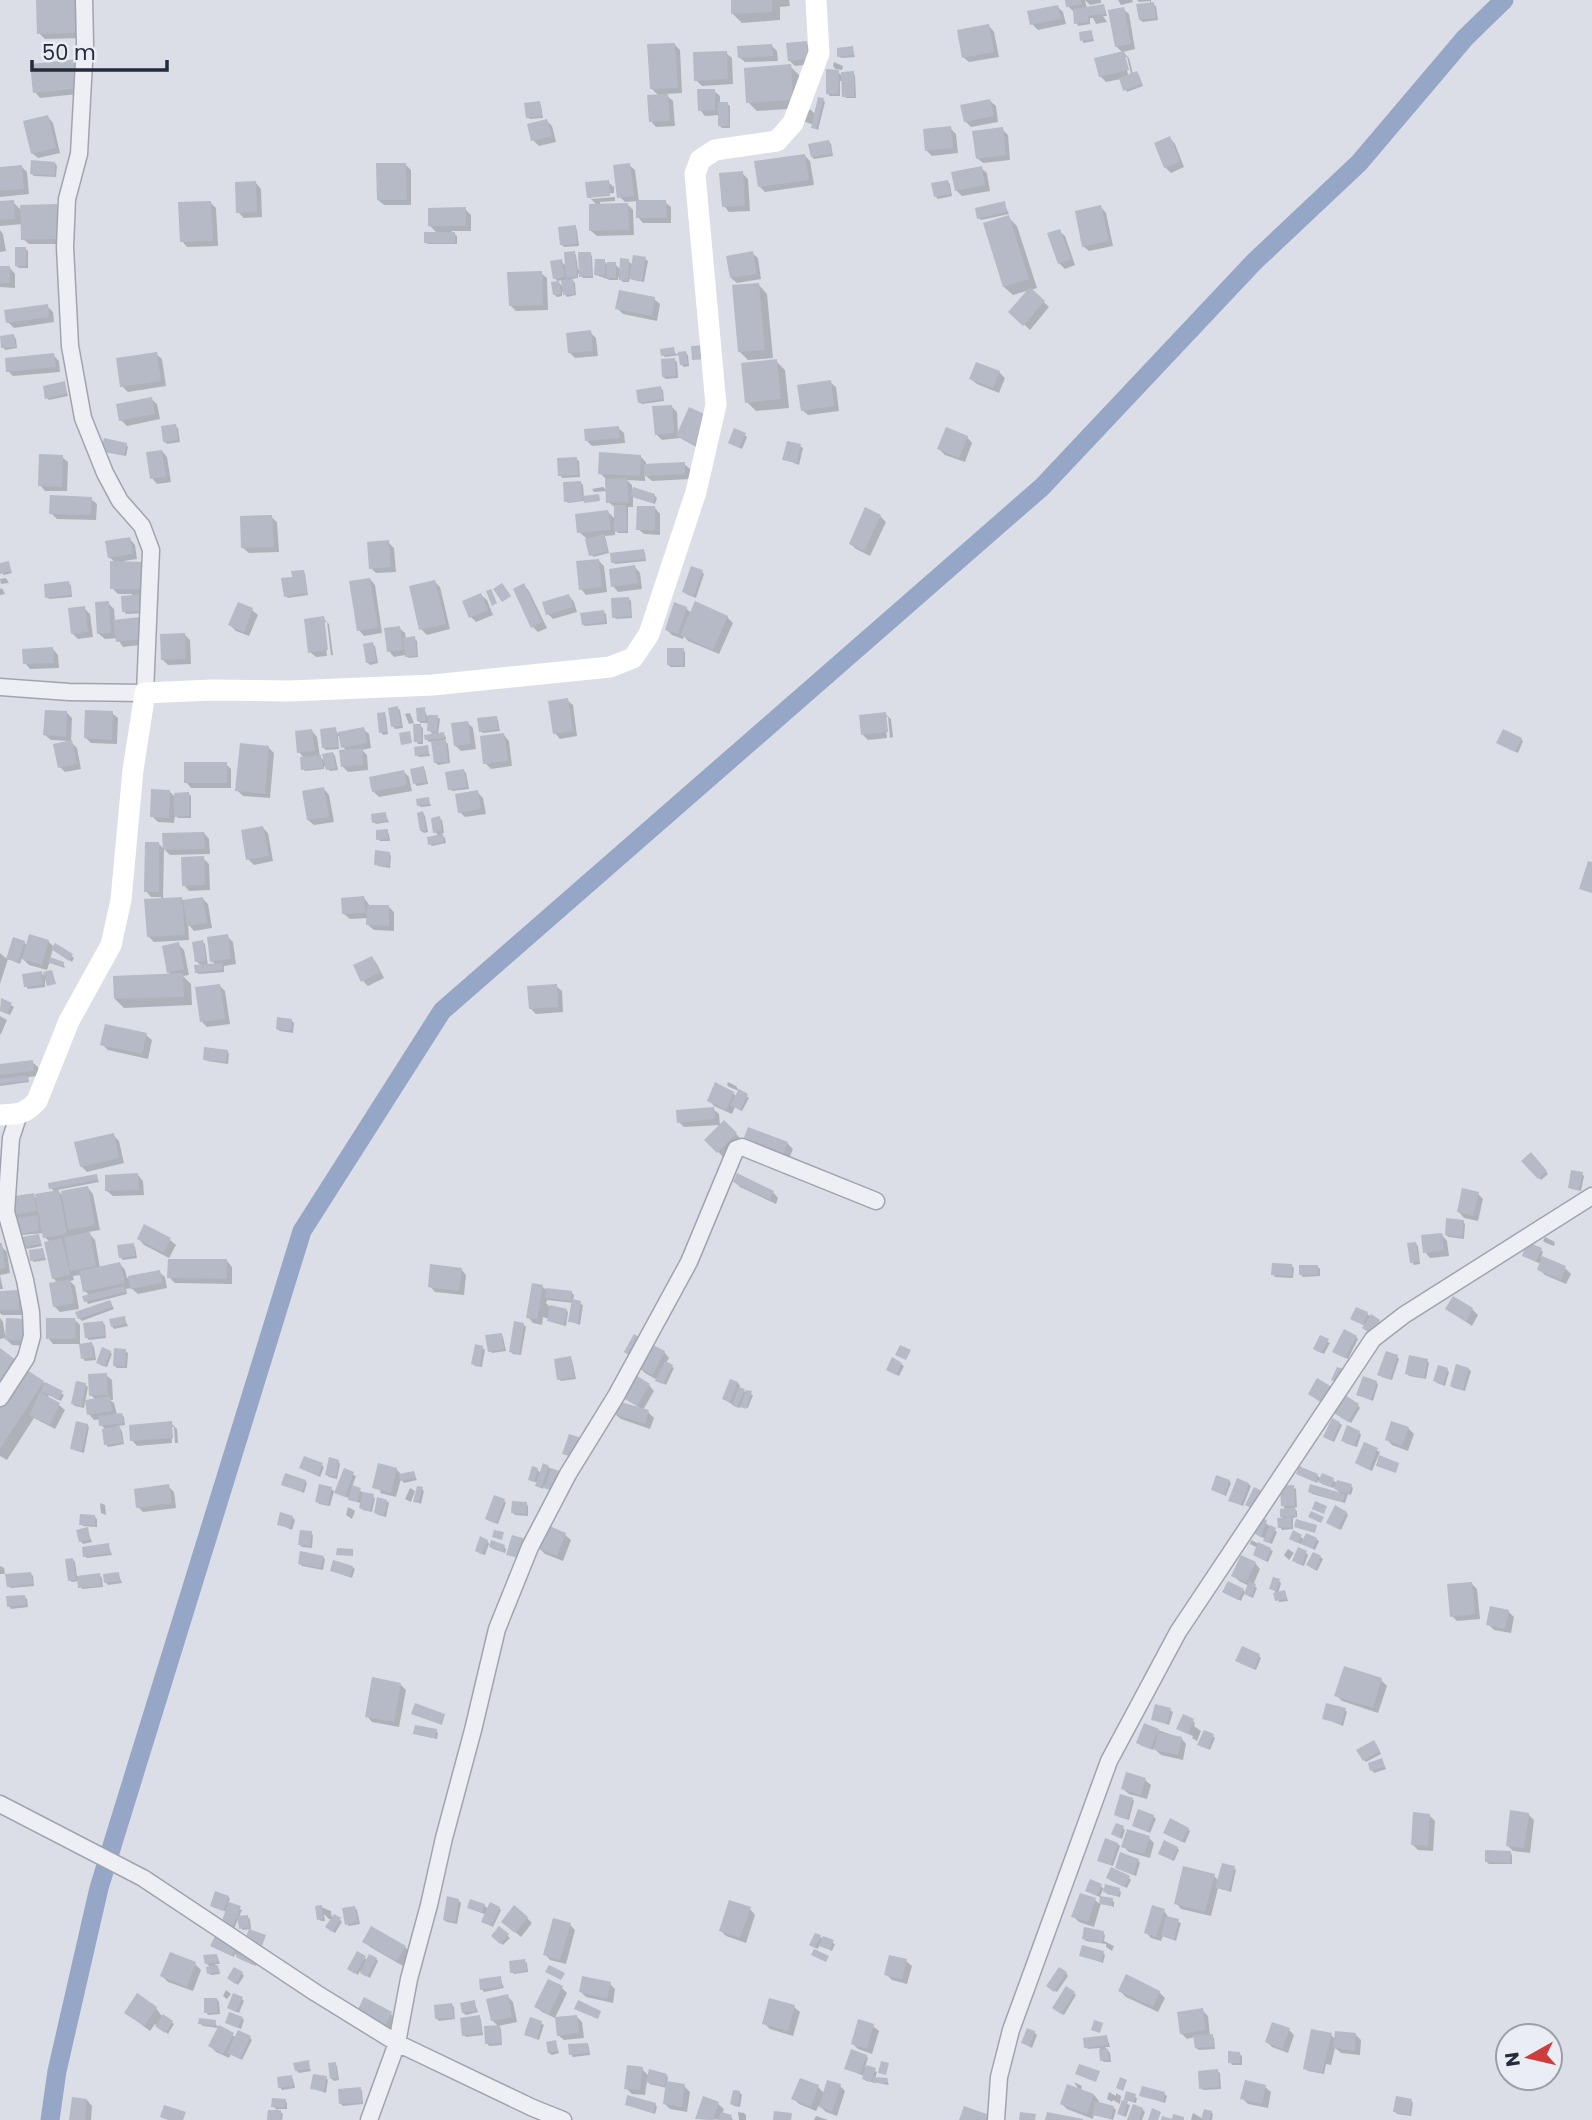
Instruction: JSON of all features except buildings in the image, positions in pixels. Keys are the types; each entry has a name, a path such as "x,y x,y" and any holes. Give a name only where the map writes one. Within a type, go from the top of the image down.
{"main road":[{"path":"10,1114 29,1110 37,1101 69,1021 111,945 121,900 133,770 145,693 433,685 610,667 634,658 649,634 696,492 716,405 695,174 700,160 715,150 777,141 793,123 818,53 816,0"}],"street":[{"path":"0,687 69,692 145,693 151,550 142,526 120,501 100,462 83,418 69,346 65,247 67,199 79,154 85,44 84,0"},
{"path":"0,1398 26,1358 32,1336 25,1280 6,1212 10,1114"},
{"path":"369,2120 397,2043 409,1979 497,1629 530,1547 555,1499 616,1396 689,1262 736,1149 742,1147 876,1201"},
{"path":"996,2120 999,2077 1011,2030 1110,1761 1178,1632 1373,1339 1404,1315 1592,1196"},
{"path":"0,1804 143,1878 316,1993 397,2043 563,2120"}],"waterway":[{"path":"50,2120 57,2071 99,1888 302,1231 442,1011 1042,487 1254,262 1359,163 1465,38 1504,0"}]}
